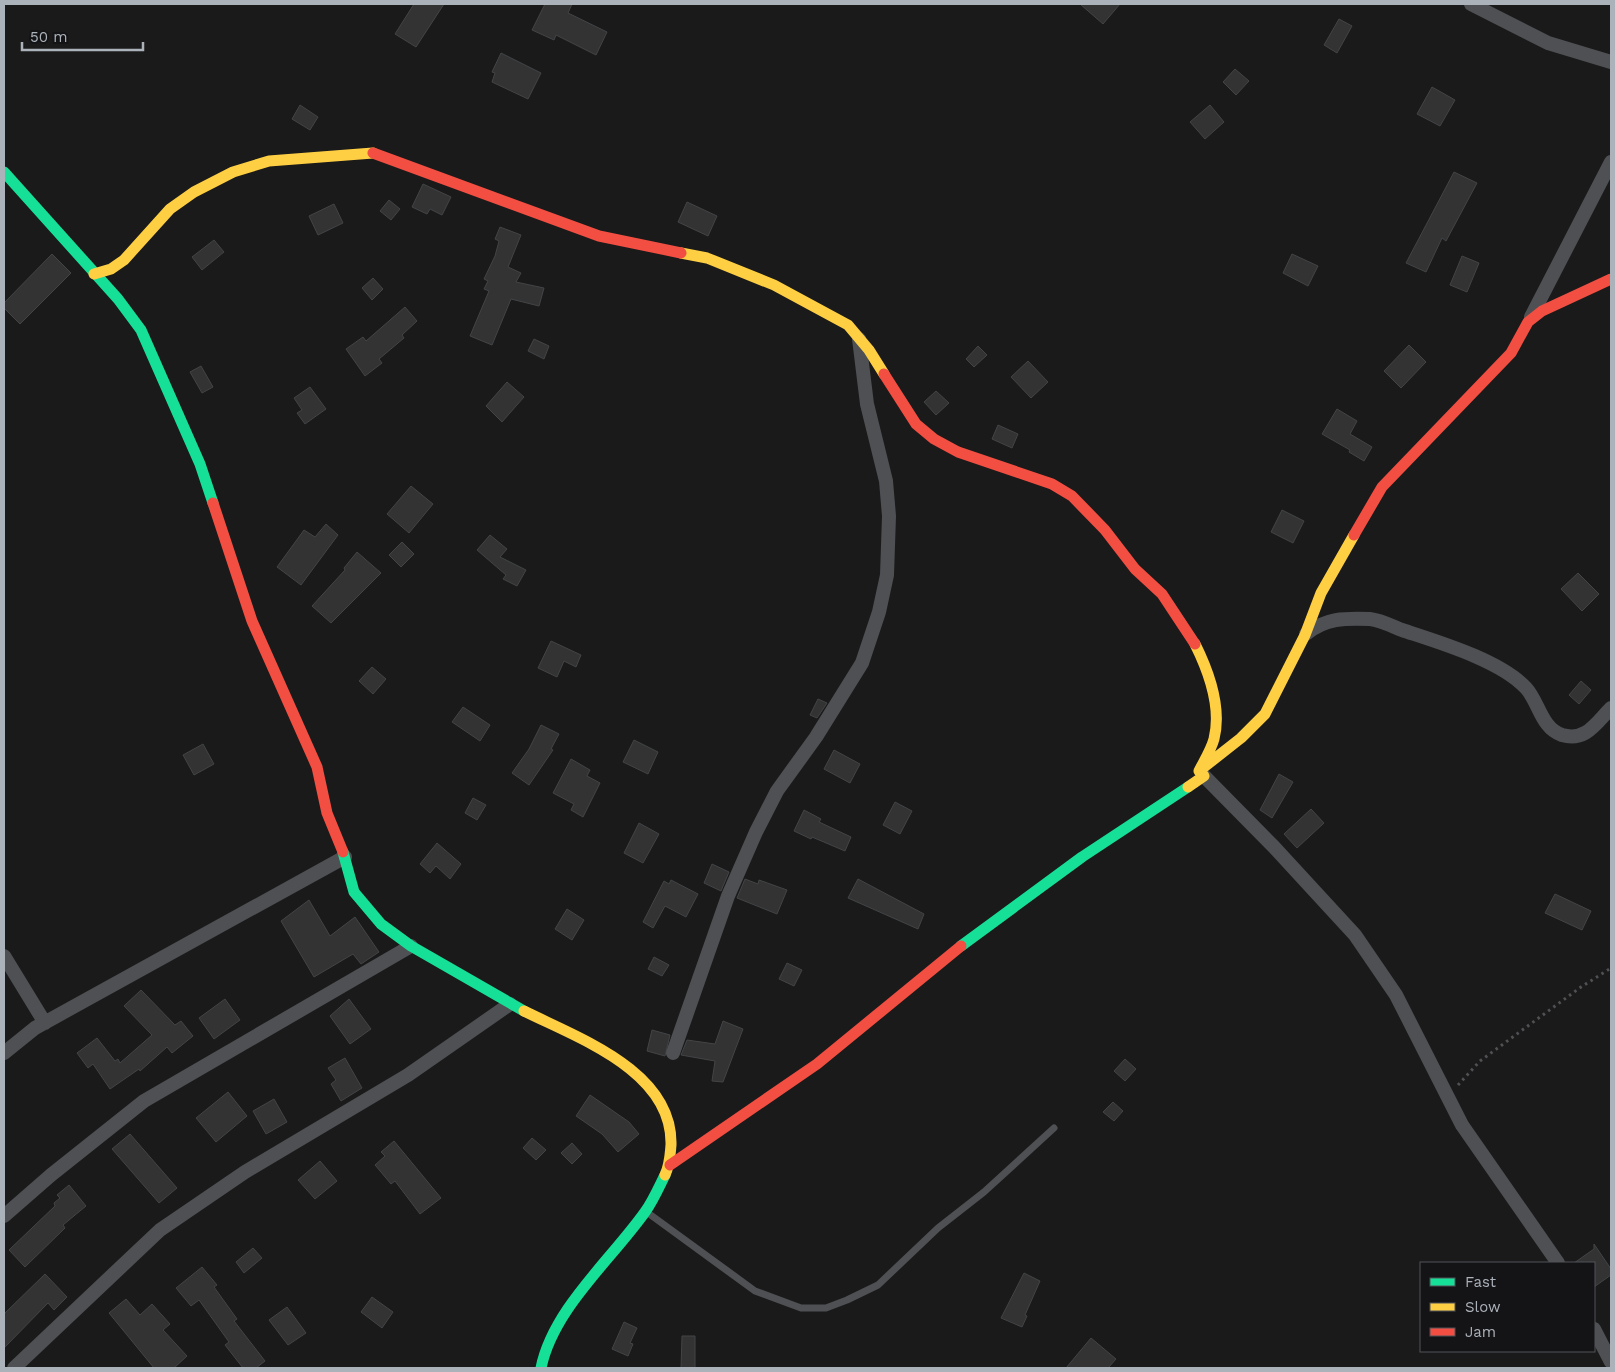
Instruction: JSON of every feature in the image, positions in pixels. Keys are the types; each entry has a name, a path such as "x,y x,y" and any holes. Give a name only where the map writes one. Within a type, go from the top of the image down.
{"street":[{"path":"1471,4 1548,43 1611,62"},
{"path":"94,274 111,269 124,260 170,210 186,198 233,172 269,161 370,152 599,236 707,258 734,268 815,305 848,324 859,336 916,424 934,439 958,452 1014,469 1052,484 1072,496 1105,530 1135,569 1167,600 1193,639 1205,664 1215,700 1216,719 1214,739 1201,774"},
{"path":"670,1166 817,1064 954,951 1082,857 1201,774 1265,714 1305,635 1321,593 1382,487 1495,371 1511,352 1611,162"},
{"path":"4,172 118,299 141,330 200,464 252,621 317,767 327,813 345,857 354,892 381,924 411,946 510,1004 609,1053 643,1080 664,1109 671,1133 670,1166 646,1211 577,1297 558,1326 543,1358 541,1368"},
{"path":"1528,322 1542,311 1611,279"},
{"path":"673,1053 728,896 756,832 777,791 816,737 862,663 879,612 887,575 889,516 887,490 867,404 859,336"},
{"path":"1305,635 1318,624 1334,620 1372,619 1449,646 1501,669 1526,688 1548,727 1561,734 1573,736 1587,735 1611,708"},
{"path":"1201,774 1274,847 1355,935 1396,995 1462,1125 1557,1262"},
{"path":"4,1054 45,1023 345,857"},
{"path":"4,1216 51,1175 144,1101 411,946"},
{"path":"4,956 45,1023"},
{"path":"14,1368 160,1230 244,1172 408,1075 510,1004"},
{"path":"1595,1331 1611,1362"}],"lane":[{"path":"646,1211 755,1291 801,1308 826,1308 878,1285 938,1228 984,1192 1054,1128"}],"path":[{"path":"1447,1097 1480,1061 1580,987 1598,978 1611,968"}],"building":[{"path":"414,4 444,4 416,47 395,34"},
{"path":"545,4 572,4 568,13 607,32 596,55 556,35 554,40 532,30"},
{"path":"1080,4 1120,4 1103,24"},
{"path":"1339,19 1352,26 1337,53 1324,45"},
{"path":"501,53 541,73 528,99 492,82 495,73 492,72"},
{"path":"1235,69 1249,81 1236,95 1223,82"},
{"path":"1432,87 1455,100 1440,126 1417,114"},
{"path":"300,105 318,117 310,130 292,119"},
{"path":"1210,105 1224,122 1205,139 1190,122"},
{"path":"1454,172 1477,183 1446,241 1442,238 1426,272 1406,263"},
{"path":"423,184 451,197 442,215 430,209 427,214 412,207"},
{"path":"389,200 400,209 391,220 380,211"},
{"path":"687,202 717,216 708,236 678,222"},
{"path":"334,204 343,223 318,235 309,216"},
{"path":"500,227 521,235 508,267 521,273 516,282 544,288 539,306 511,299 492,345 470,336 489,291 484,289 488,281 484,279 495,256 499,241 495,239"},
{"path":"214,240 224,252 202,270 192,257"},
{"path":"52,254 71,273 20,324 4,308 4,303"},
{"path":"1292,254 1318,266 1308,286 1283,273"},
{"path":"1462,256 1479,263 1467,292 1450,285"},
{"path":"373,278 383,289 372,300 362,288"},
{"path":"405,307 417,321 402,335 404,338 379,359 382,363 365,376 346,349 363,337 366,341"},
{"path":"534,339 549,346 544,359 528,351"},
{"path":"1409,345 1426,362 1401,388 1384,371"},
{"path":"978,346 987,355 974,367 966,359"},
{"path":"1028,361 1048,382 1031,398 1011,377"},
{"path":"201,366 213,387 202,393 190,372"},
{"path":"507,382 524,397 502,422 486,406"},
{"path":"310,387 326,409 305,424 297,413 302,410 294,398"},
{"path":"936,391 949,403 936,415 924,402"},
{"path":"1337,409 1357,421 1350,434 1372,447 1364,461 1349,452 1350,450 1322,434"},
{"path":"998,425 1018,434 1012,448 992,439"},
{"path":"411,486 433,504 409,533 387,514"},
{"path":"1282,510 1304,521 1293,543 1271,532"},
{"path":"326,524 338,535 301,585 277,567 304,530 315,537"},
{"path":"490,535 507,549 500,557 526,570 517,586 503,579 506,575 477,550"},
{"path":"402,542 414,554 401,567 389,555"},
{"path":"357,552 381,573 331,623 312,606 345,570 344,568"},
{"path":"1578,573 1599,594 1582,611 1561,589"},
{"path":"551,641 581,655 576,667 564,661 557,677 538,668"},
{"path":"372,667 386,679 373,694 359,681"},
{"path":"1581,681 1591,690 1579,704 1569,695"},
{"path":"818,699 827,703 817,718 810,715"},
{"path":"463,707 490,725 480,741 452,722"},
{"path":"541,725 559,734 551,749 553,750 529,785 512,773 529,749"},
{"path":"634,740 658,752 648,774 623,762"},
{"path":"203,744 214,764 194,775 183,755"},
{"path":"834,750 860,764 850,783 824,769"},
{"path":"571,759 590,770 587,776 600,783 583,817 571,810 574,804 553,793"},
{"path":"1279,774 1293,782 1272,818 1260,810"},
{"path":"473,798 486,805 477,820 465,813"},
{"path":"895,802 912,811 900,834 883,825"},
{"path":"1311,809 1324,823 1297,848 1284,834"},
{"path":"804,810 821,819 819,822 851,837 845,851 794,831"},
{"path":"639,823 659,834 643,863 624,853"},
{"path":"437,843 461,864 450,879 436,866 430,873 420,864"},
{"path":"712,864 729,872 721,891 704,883"},
{"path":"745,879 758,884 759,880 787,890 777,914 737,898"},
{"path":"858,879 924,914 918,929 848,898"},
{"path":"671,880 698,894 686,917 665,906 653,928 643,922 664,881 669,884"},
{"path":"1555,894 1591,911 1582,930 1545,913"},
{"path":"309,900 330,936 355,917 379,952 361,964 353,954 314,977 281,921"},
{"path":"567,909 584,920 572,940 555,929"},
{"path":"654,957 669,965 662,976 648,969"},
{"path":"787,963 802,970 794,986 779,979"},
{"path":"141,990 175,1025 181,1021 193,1036 172,1053 167,1047 140,1071 139,1069 110,1089 93,1064 88,1068 77,1053 97,1038 115,1061 118,1059 120,1063 152,1035 124,1006"},
{"path":"225,999 240,1020 214,1039 199,1018"},
{"path":"349,999 371,1029 350,1044 330,1016"},
{"path":"723,1021 743,1029 723,1082 712,1081 715,1061 681,1055 687,1040 715,1044"},
{"path":"652,1030 670,1035 665,1056 647,1051"},
{"path":"345,1058 362,1088 341,1101 331,1084 336,1080 328,1068"},
{"path":"1125,1059 1136,1069 1125,1081 1114,1071"},
{"path":"228,1092 247,1116 216,1142 196,1118"},
{"path":"590,1095 629,1122 639,1134 618,1152 602,1134 576,1116"},
{"path":"274,1099 287,1122 266,1134 253,1111"},
{"path":"1113,1102 1123,1111 1114,1121 1103,1112"},
{"path":"130,1134 177,1188 159,1203 112,1149"},
{"path":"532,1138 546,1150 536,1160 523,1148"},
{"path":"394,1141 441,1198 420,1214 395,1181 391,1184 375,1165 385,1156 381,1152"},
{"path":"572,1143 582,1154 572,1164 561,1153"},
{"path":"320,1161 337,1181 315,1199 298,1180"},
{"path":"69,1185 86,1206 63,1225 65,1228 25,1267 9,1250 55,1206 54,1203 60,1198 57,1195"},
{"path":"1594,1244 1611,1269 1611,1275 1595,1286 1595,1262 1575,1262 1594,1249"},
{"path":"253,1248 262,1258 244,1273 236,1262"},
{"path":"202,1267 217,1285 214,1287 237,1319 234,1321 265,1361 256,1368 243,1368 225,1345 229,1342 199,1300 191,1306 176,1288"},
{"path":"1024,1273 1040,1281 1025,1315 1027,1316 1022,1327 1001,1318"},
{"path":"45,1274 67,1297 54,1310 48,1303 4,1348 4,1314"},
{"path":"372,1297 393,1312 382,1328 361,1312"},
{"path":"126,1299 140,1315 152,1304 170,1324 163,1330 187,1356 174,1368 154,1368 109,1313"},
{"path":"287,1307 306,1333 288,1345 269,1320"},
{"path":"624,1322 637,1328 630,1343 633,1344 628,1356 612,1349"},
{"path":"682,1336 695,1336 695,1368 681,1368"},
{"path":"1091,1338 1116,1359 1108,1368 1066,1368"}],"traffic: fast":[{"path":"4,172 118,299 141,330 200,464 213,503"},
{"path":"961,946 1082,857 1188,787"},
{"path":"343,852 354,892 381,924 411,946 524,1011"},
{"path":"541,1368 548,1346 570,1305 645,1212 665,1175"}],"traffic: slow":[{"path":"94,274 111,269 124,260 170,209 194,192 233,172 269,161 373,153"},
{"path":"681,253 707,258 774,285 848,325 869,350 884,374"},
{"path":"1188,787 1204,776 1199,771 1241,738 1265,714 1305,635 1321,593 1354,535"},
{"path":"1195,644 1213,690 1216,715 1214,739 1199,771"},
{"path":"524,1011 595,1046 618,1060 640,1077 656,1097 667,1119 671,1145 669,1164 665,1175"}],"traffic: jam":[{"path":"373,153 599,236 681,253"},
{"path":"1354,535 1382,487 1511,353 1528,322 1542,311 1611,279"},
{"path":"884,374 916,424 934,439 958,452 1052,484 1072,496 1105,530 1135,569 1162,594 1195,644"},
{"path":"213,503 252,621 317,767 327,813 343,852"},
{"path":"670,1165 817,1064 961,946"}]}
